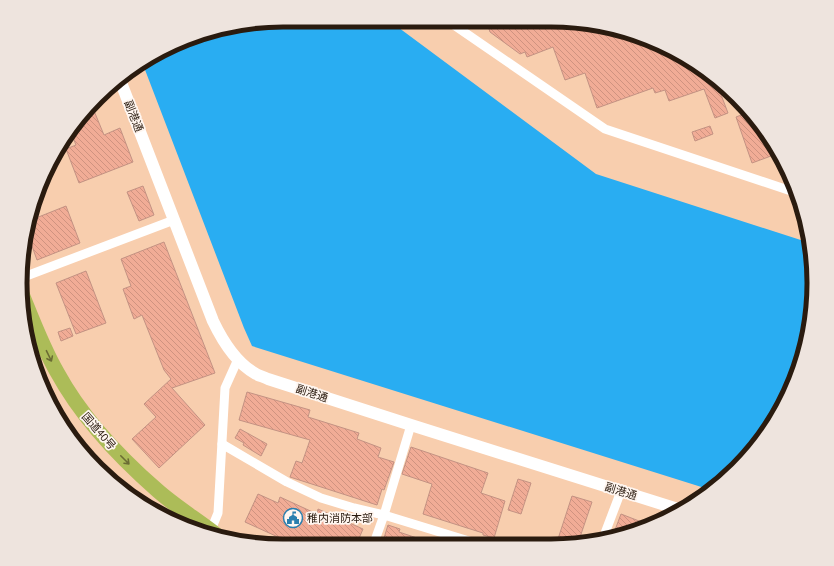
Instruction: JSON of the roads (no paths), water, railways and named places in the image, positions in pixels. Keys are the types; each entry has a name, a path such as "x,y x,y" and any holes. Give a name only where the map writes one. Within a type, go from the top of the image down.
{"highway":[{"name":"国道40号","path":"29,310 56,372 94,427 134,469 158,491 205,526"}],"street":[{"path":"457,27 604,129 790,191"},
{"name":"副港通","path":"122,84 213,321 220,336 230,351 247,368 268,379 674,508"},
{"path":"27,276 174,220"},
{"path":"215,529 218,513 225,388 238,359"},
{"path":"375,539 411,425"},
{"path":"222,444 287,482 321,498 384,515 462,539"},
{"path":"605,533 621,492"}],"water":[{"path":"283,27 398,27 596,174 803,241 805,250 807,283 805,316 798,349 788,381 773,411 754,439 732,464 704,488 252,346 144,68 185,46 217,36 250,29"}],"place":[{"name":"稚内消防本部","path":"293,518"}]}
